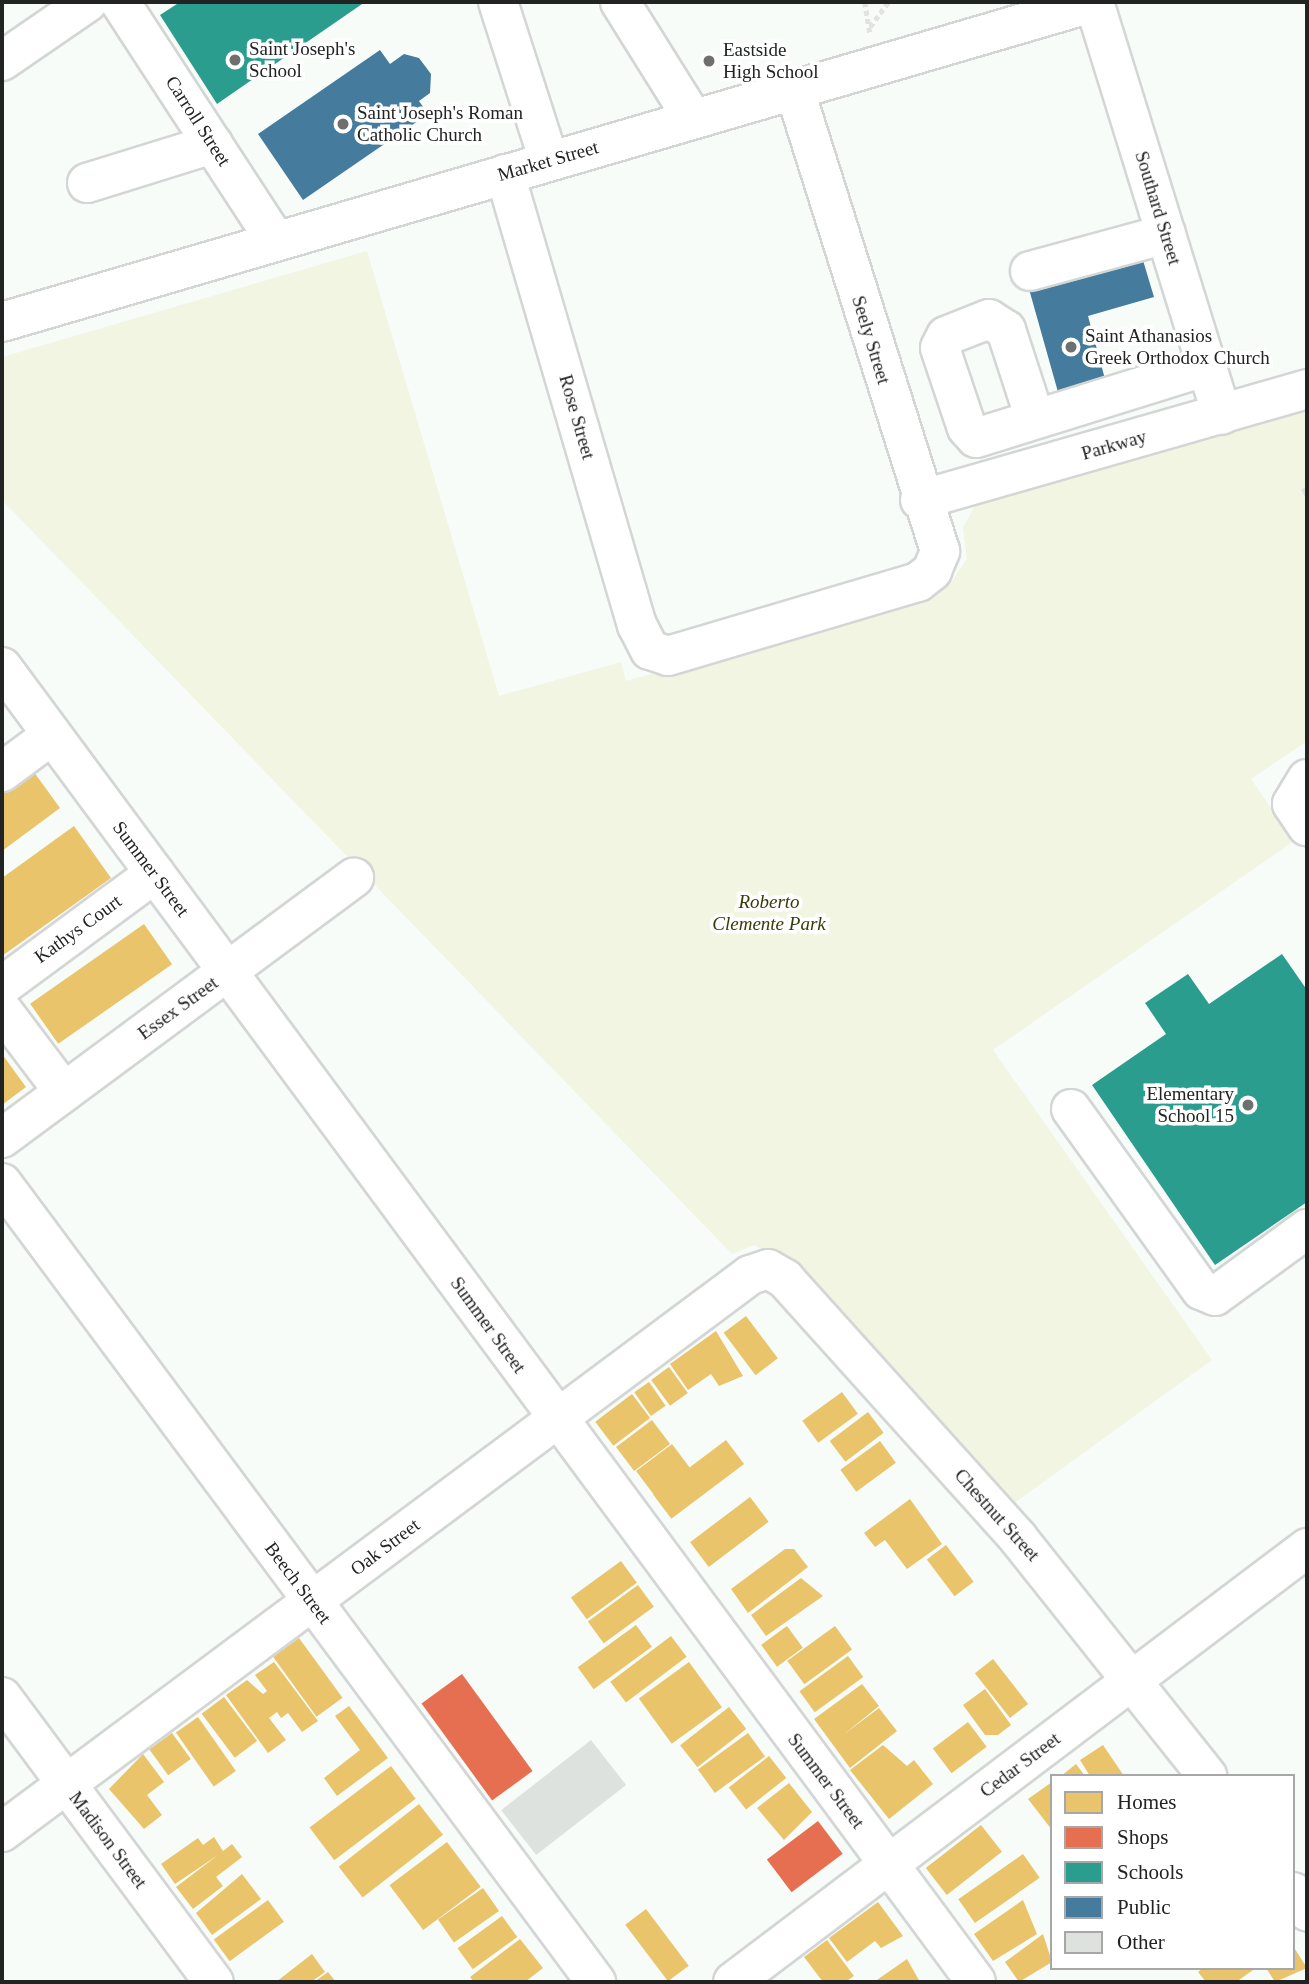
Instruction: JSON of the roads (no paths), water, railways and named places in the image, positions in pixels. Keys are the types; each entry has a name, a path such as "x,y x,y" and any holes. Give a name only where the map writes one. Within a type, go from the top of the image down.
{"street":[{"path":"2,61 114,2"},
{"name":"Carroll Street","path":"114,2 213,144 276,241"},
{"path":"498,2 549,161"},
{"path":"620,2 693,119"},
{"name":"Market Street","path":"2,322 1095,2"},
{"name":"Southard Street","path":"1095,2 1222,415"},
{"name":"Seely Street","path":"795,91 920,500 940,551 932,571 918,582"},
{"path":"87,183 213,144"},
{"name":"Rose Street","path":"505,174 637,625 657,655 918,582"},
{"path":"1030,271 1166,234"},
{"path":"1034,419 1207,366"},
{"name":"Parkway","path":"920,500 1307,389"},
{"name":"Summer Street","path":"2,667 976,1982"},
{"path":"2,772 52,735"},
{"path":"1303,781 1292,804 1307,826"},
{"name":"Kathys Court","path":"2,986 155,873"},
{"name":"Essex Street","path":"2,1138 354,878"},
{"path":"2,1010 64,1092"},
{"path":"1071,1109 1201,1290 1215,1296 1307,1229"},
{"name":"Beech Street","path":"2,1183 596,1982"},
{"name":"Oak Street","path":"2,1832 750,1275 770,1270"},
{"name":"Chestnut Street","path":"770,1270 1018,1538 1134,1679 1205,1774"},
{"name":"Cedar Street","path":"733,1982 1307,1548"},
{"name":"Madison Street","path":"2,1698 214,1982"},
{"path":"1295,1895 1307,1911"}],"place":[{"name":"Saint Joseph's School","path":"235,60"},
{"name":"Eastside High School","path":"709,61"},
{"name":"Saint Joseph's Roman Catholic Church","path":"343,124"},
{"name":"Saint Athanasios Greek Orthodox Church","path":"1071,347"},
{"name":"Elementary School 15","path":"1248,1105"}],"park label":[{"name":"Roberto Clemente Park","path":"769,913"}]}
